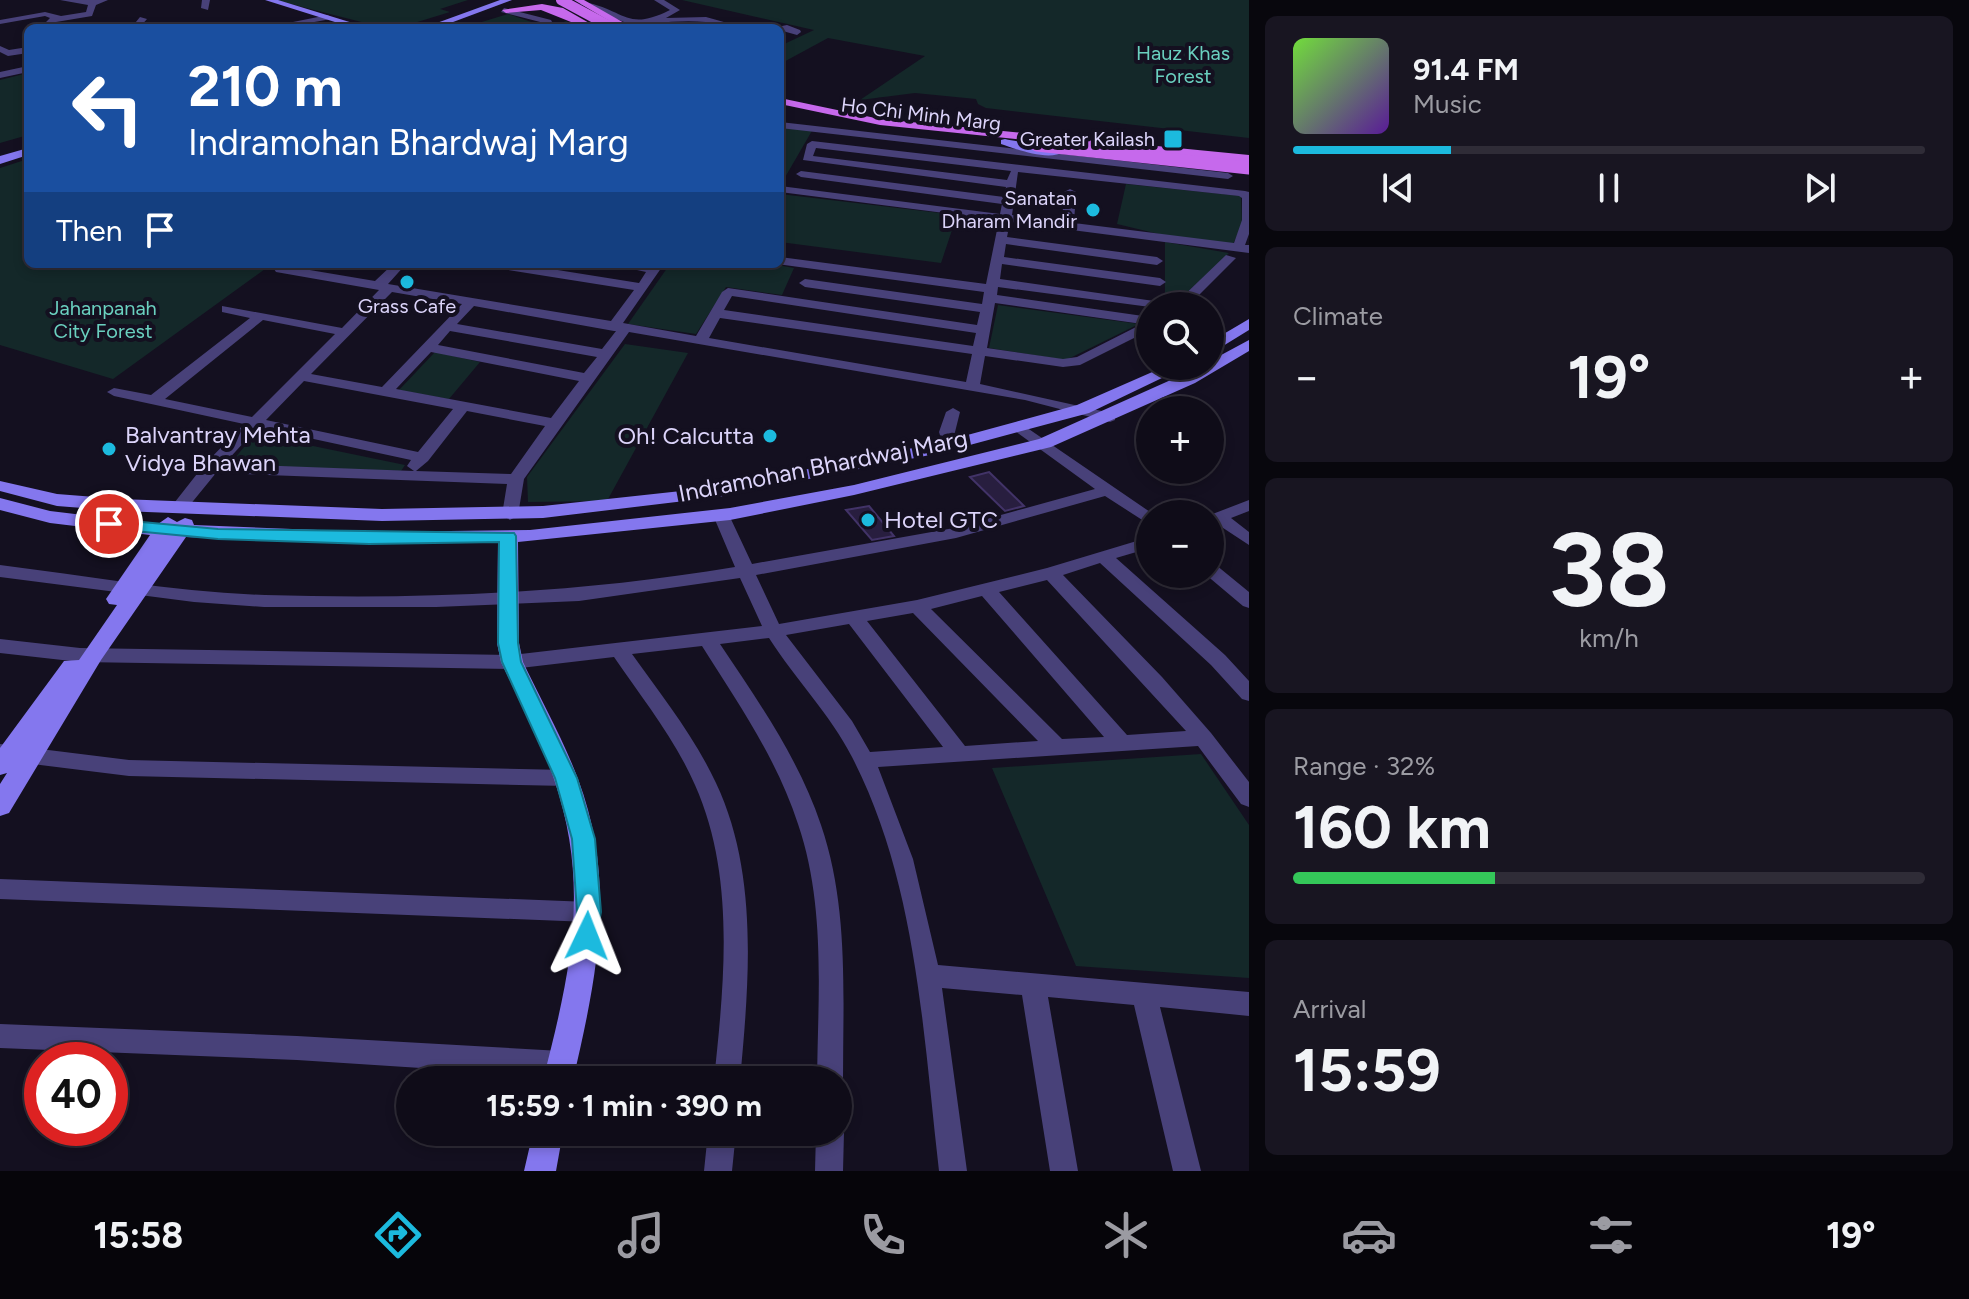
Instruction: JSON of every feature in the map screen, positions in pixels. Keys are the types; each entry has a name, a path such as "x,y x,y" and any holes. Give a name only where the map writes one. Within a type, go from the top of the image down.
{"main road":[{"path":"542,0 586,24"},
{"path":"551,0 595,24"},
{"path":"561,0 621,24"},
{"path":"581,2 622,24"},
{"path":"504,5 542,7 571,16"},
{"name":"Ho Chi Minh Marg","path":"784,102 880,122 1249,164"},
{"name":"Ho Chi Minh Marg","path":"784,111 823,119 1005,142"},
{"path":"1005,142 1249,164"}],"street":[{"path":"64,0 93,3 104,0"},
{"path":"269,0 351,24"},
{"path":"441,24 527,0"},
{"path":"635,24 658,19 676,10 658,0"},
{"path":"49,24 89,14 93,3"},
{"path":"459,24 504,5 548,22"},
{"path":"0,22 45,14 62,19"},
{"path":"289,24 328,17"},
{"path":"139,24 143,19"},
{"path":"658,19 680,22 714,20 727,24"},
{"path":"784,27 797,32"},
{"path":"3,52 24,50"},
{"path":"0,75 24,70"},
{"path":"784,118 823,119"},
{"path":"784,125 1228,176"},
{"name":"Ho Chi Minh Marg","path":"1005,142 1023,148 1212,165 1249,164"},
{"path":"0,150 24,143"},
{"path":"1012,184 807,158 812,144 1245,194 1248,196 1248,220 1239,252 1195,292"},
{"name":"Ho Chi Minh Marg","path":"1079,144 1212,165 1249,174"},
{"path":"0,160 24,152"},
{"path":"972,387 1018,152"},
{"path":"801,174 1008,201"},
{"path":"784,189 1068,225 1239,252"},
{"path":"1068,225 1070,192"},
{"path":"1001,240 1157,261"},
{"path":"997,260 1160,282"},
{"path":"784,262 1136,321"},
{"path":"0,806 9,756 86,655 188,507 210,468 343,332 397,268"},
{"path":"521,268 642,287"},
{"path":"510,515 516,479 606,354 655,268"},
{"path":"280,269 972,387 1110,417"},
{"path":"805,283 1136,304"},
{"path":"700,341 725,294 734,292 983,330"},
{"path":"385,392 471,302"},
{"path":"227,309 343,332"},
{"path":"715,313 1073,363 1136,330"},
{"path":"153,401 260,316"},
{"path":"1224,340 1249,323"},
{"path":"448,327 606,354"},
{"name":"Indramohan Bhardwaj Marg","path":"0,504 50,517 171,531 369,538 508,536 721,515 854,490 1045,443 1189,380 1249,345"},
{"path":"428,347 588,378"},
{"path":"299,376 555,423"},
{"name":"Indramohan Bhardwaj Marg","path":"0,486 57,500 382,515 510,515 718,492 951,445 1083,409 1148,380"},
{"path":"114,392 422,458"},
{"path":"408,475 463,406"},
{"path":"951,445 947,432 953,412"},
{"path":"1020,428 1136,510"},
{"path":"210,468 516,479"},
{"path":"0,571 264,601 510,599 593,593 748,571 956,533 1108,490"},
{"path":"1224,515 1249,505"},
{"path":"721,515 774,631 832,706 865,760 896,838 927,975 953,1171"},
{"path":"1224,525 1249,540"},
{"path":"508,536 508,643 512,662 566,778 583,839 589,912 581,985 561,1066"},
{"path":"0,646 86,655 512,662 774,631 854,618 1051,573 1136,547"},
{"path":"1104,557 1200,643 1249,694"},
{"path":"1051,573 1147,671 1249,798"},
{"path":"1224,581 1249,602"},
{"path":"986,589 1122,743"},
{"path":"917,606 1057,747"},
{"path":"854,618 959,753"},
{"path":"706,638 775,751 803,808 818,855 828,929 830,1066"},
{"path":"619,650 683,741 714,805 731,870 737,929 728,1066"},
{"path":"865,760 1203,738"},
{"path":"9,756 159,770 566,778"},
{"path":"0,889 589,912"},
{"path":"927,975 1249,1004"},
{"path":"1033,985 1064,1171"},
{"path":"1144,994 1187,1171"},
{"path":"0,1036 297,1048 494,1066"},
{"path":"540,1171 545,1146"},
{"path":"718,1171 721,1146"},
{"path":"829,1171 830,1146"}],"green space":[{"path":"275,0 468,0 440,9 450,12 411,24 369,24"},
{"name":"Hauz Khas Forest","path":"682,0 1249,0 1249,138 986,108 976,99 915,93 860,100 925,56 828,38 784,62 784,44 814,30"},
{"path":"508,14 537,24 475,24"},
{"path":"24,74 24,136 0,143 0,80"},
{"path":"784,125 813,129 784,179"},
{"name":"Jahanpanah City Forest","path":"24,160 24,268 266,268 113,379 0,345 0,168"},
{"path":"1126,184 1241,196 1242,225 1233,244 1163,235 1117,224"},
{"path":"784,194 957,215 941,263 784,243"},
{"path":"1165,242 1229,253 1188,292 1165,292"},
{"path":"667,268 794,268 782,295 726,287 696,334 628,324"},
{"path":"998,305 1136,324 1066,360 989,348"},
{"path":"625,344 688,353 607,501 528,502 527,477"},
{"path":"435,352 480,362 449,399 399,390"},
{"path":"255,434 405,465 401,471 229,465"},
{"path":"1201,754 1249,825 1249,978 1076,966 992,768"}],"building":[{"path":"989,472 1024,506 1005,511 970,477"},
{"name":"Hotel GTC","path":"869,506 894,536 872,540 846,510"}],"place":[{"name":"Greater Kailash","path":"1173,139"},
{"name":"Sanatan Dharam Mandir","path":"1093,210"},
{"name":"Grass Cafe","path":"407,282"},
{"name":"Oh! Calcutta","path":"770,436"},
{"name":"Balvantray Mehta Vidya Bhawan","path":"109,449"},
{"name":"Hotel GTC","path":"868,520"}],"route":[{"path":"109,524 218,534 369,538 508,536 508,643 512,662 566,778 583,839 589,912 587,936"}]}
